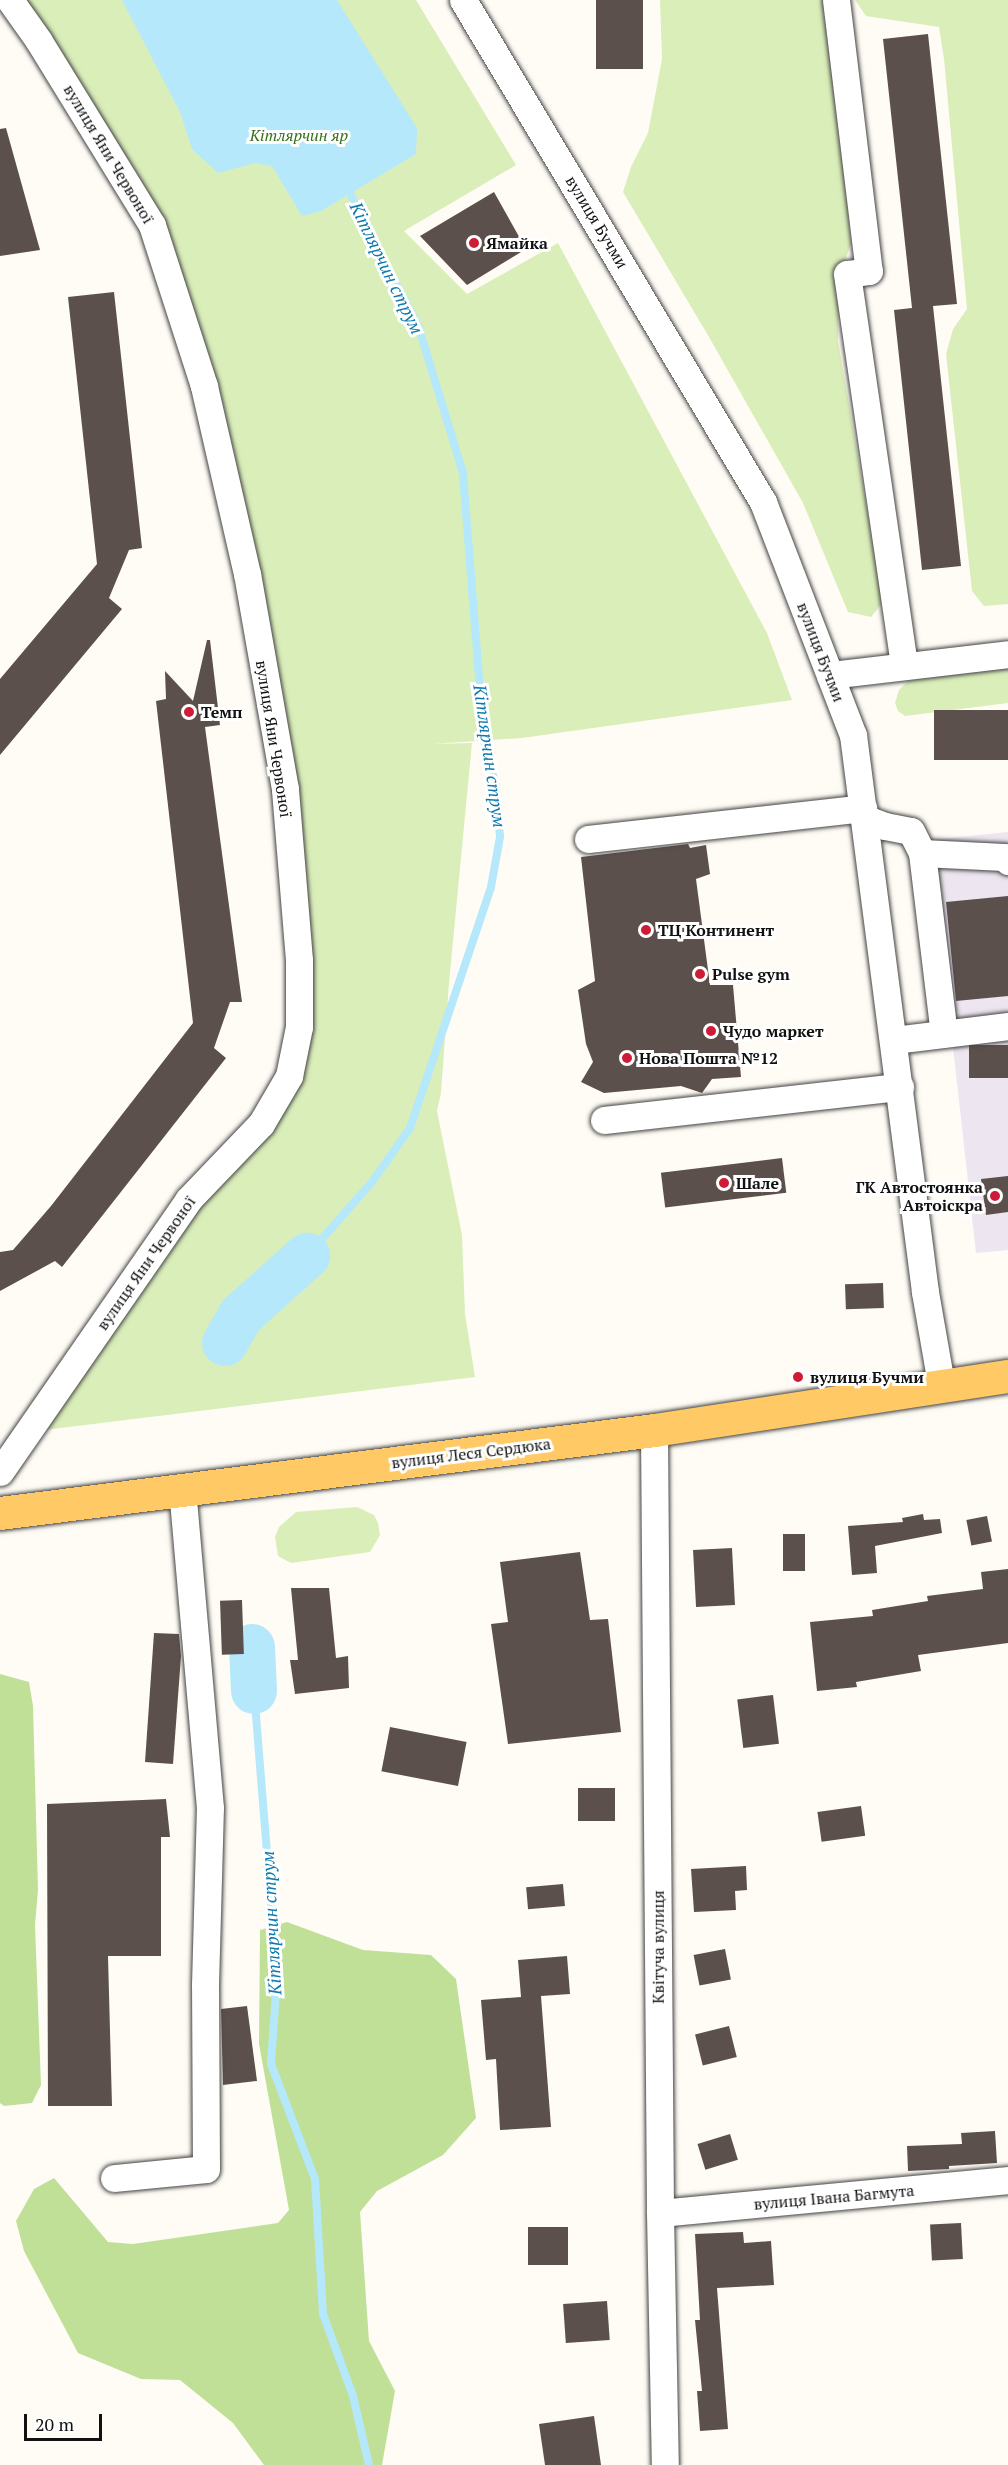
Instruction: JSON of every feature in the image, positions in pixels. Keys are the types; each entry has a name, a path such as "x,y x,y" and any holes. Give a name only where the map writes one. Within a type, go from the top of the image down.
{"main road":[{"name":"вулиця Леся Сердюка","path":"0,1513 654,1430 941,1384 1008,1376"}],"street":[{"name":"вулиця Яни Червоної","path":"0,1472 188,1200 261,1124 289,1076 299,1027 299,960 285,789 247,574 204,386 152,225 39,41 10,0"},
{"name":"вулиця Бучми","path":"463,0 763,502 854,735 926,1293 941,1384"},
{"path":"836,0 869,271 847,274 904,666"},
{"path":"830,675 1008,654"},
{"path":"588,839 864,813 885,826 911,831 922,853 944,1034"},
{"path":"922,853 1004,857 1008,861"},
{"path":"894,1040 1008,1026"},
{"path":"604,1120 900,1087"},
{"name":"Квітуча вулиця","path":"654,1430 660,2213 665,2465"},
{"path":"114,2178 206,2169 205,1985 210,1808 182,1490"},
{"name":"вулиця Івана Багмута","path":"660,2213 1008,2180"}],"shaded area":[{"path":"1008,832 1008,1250 976,1253 930,840"}],"green space":[{"name":"Кітлярчин яр","path":"11,0 416,0 516,165 404,231 467,294 558,243 767,633 792,700 522,738 432,744 472,743 441,1093 437,1111 462,1235 465,1314 475,1377 28,1432 261,1124 299,1027 278,750 171,279"},
{"path":"660,0 827,0 844,145 851,244 839,277 838,341 883,602 871,617 848,612 803,503 623,192 631,167 648,133 662,59"},
{"path":"855,0 1008,0 1008,604 984,606 972,591 946,354 953,329 967,309 944,59 939,27 866,16"},
{"path":"1008,661 1008,703 905,716 898,711 895,703 899,690 908,681"},
{"path":"357,1507 374,1515 378,1523 380,1535 370,1552 291,1563 278,1556 275,1537 279,1527 296,1512"},
{"path":"0,1674 29,1682 33,1706 38,1890 35,1925 41,2085 32,2103 4,2106 0,2103"},
{"path":"287,1922 363,1950 431,1955 456,1979 476,2118 443,2155 377,2191 360,2212 369,2341 395,2391 382,2465 264,2465 233,2423 180,2380 141,2379 78,2353 24,2251 16,2221 34,2189 54,2178 108,2242 133,2244 278,2223 289,2210 259,2044 260,1930"}],"water":[{"path":"122,0 337,0 417,128 416,154 321,211 302,216 272,166 255,163 218,173 192,149 180,112"}],"building":[{"path":"596,0 643,0 643,69 596,69"},
{"path":"928,34 957,304 933,306 961,566 922,570 894,310 912,308 883,39"},
{"path":"6,128 40,250 0,256 0,129"},
{"name":"Ямайка","path":"494,192 526,249 467,285 420,236"},
{"path":"114,292 142,548 129,550 109,598 122,609 0,755 0,679 97,564 68,297"},
{"path":"207,640 210,640 220,725 205,727 242,1002 230,1002 214,1048 226,1058 62,1267 55,1261 0,1291 0,1252 13,1250 51,1206 193,1023 156,701 166,699 165,671 193,701"},
{"path":"934,710 1008,710 1008,760 934,760"},
{"name":"ТЦ Континент","path":"688,844 690,848 706,845 710,874 696,879 710,985 733,985 741,1077 712,1079 702,1093 681,1086 604,1093 581,1082 593,1062 586,1044 578,990 595,981 581,857"},
{"path":"1008,896 1008,996 956,1001 946,902"},
{"path":"969,1045 1008,1045 1008,1078 969,1078"},
{"name":"Шале","path":"782,1158 786,1193 665,1208 661,1173"},
{"name":"ГК Автостоянка Автоіскра","path":"1008,1176 1008,1212 986,1215 981,1179"},
{"path":"883,1283 884,1308 846,1309 845,1284"},
{"path":"923,1514 924,1520 940,1519 942,1533 875,1546 877,1573 852,1575 848,1526 903,1522 902,1518"},
{"path":"987,1516 992,1542 971,1546 966,1520"},
{"path":"783,1534 805,1534 805,1571 783,1571"},
{"path":"732,1548 735,1605 696,1607 693,1550"},
{"path":"580,1552 590,1620 608,1619 621,1732 508,1744 491,1624 508,1622 500,1562"},
{"path":"1008,1569 1008,1643 918,1655 921,1671 856,1682 857,1687 817,1691 810,1622 873,1616 872,1610 928,1601 927,1596 983,1589 981,1572"},
{"path":"291,1588 329,1588 336,1658 348,1656 349,1688 295,1694 290,1660 298,1660"},
{"path":"242,1600 244,1654 222,1655 220,1601"},
{"path":"154,1633 179,1634 181,1656 173,1764 145,1762"},
{"path":"773,1695 779,1744 743,1748 737,1699"},
{"path":"390,1727 467,1742 458,1786 381,1771"},
{"path":"578,1788 615,1788 615,1821 578,1821"},
{"path":"166,1799 170,1837 161,1837 161,1956 108,1956 112,2106 48,2106 47,1804"},
{"path":"861,1806 865,1836 822,1842 817,1812"},
{"path":"746,1866 747,1890 735,1891 736,1910 694,1912 691,1869"},
{"path":"563,1884 565,1906 528,1909 526,1887"},
{"path":"725,1949 731,1979 700,1986 694,1955"},
{"path":"567,1956 570,1994 541,1996 551,2127 500,2130 496,2059 486,2060 481,2000 521,1997 518,1960"},
{"path":"247,2006 257,2081 223,2085 221,2009"},
{"path":"729,2026 737,2057 703,2066 695,2034"},
{"path":"995,2131 997,2163 908,2171 907,2146 962,2144 961,2133"},
{"path":"730,2134 738,2160 705,2170 697,2144"},
{"path":"961,2223 963,2259 932,2261 930,2225"},
{"path":"528,2227 568,2227 568,2265 528,2265"},
{"path":"743,2232 744,2243 771,2241 774,2285 717,2288 728,2429 700,2431 697,2391 702,2391 695,2320 700,2320 695,2234"},
{"path":"607,2301 610,2340 566,2343 563,2304"},
{"path":"594,2416 601,2465 545,2465 539,2424"}],"waterway":[{"name":"Кітлярчин струм","path":"307,1256 372,1182 410,1128 491,887 500,837 496,786 484,741 463,473 419,328 350,193"},
{"path":"225,1343 241,1315 307,1256"},
{"path":"252,1647 254,1691"},
{"name":"Кітлярчин струм","path":"254,1691 277,1978 271,2064 315,2179 323,2314 353,2396 369,2465"}],"place":[{"name":"Ямайка","path":"474,243"},
{"name":"Темп","path":"189,712"},
{"name":"ТЦ Континент","path":"646,930"},
{"name":"Pulse gym","path":"700,974"},
{"name":"Чудо маркет","path":"711,1031"},
{"name":"Нова Пошта №12","path":"627,1058"},
{"name":"Шале","path":"724,1183"},
{"name":"ГК Автостоянка Автоіскра","path":"995,1196"},
{"name":"вулиця Бучми","path":"798,1377"}]}
